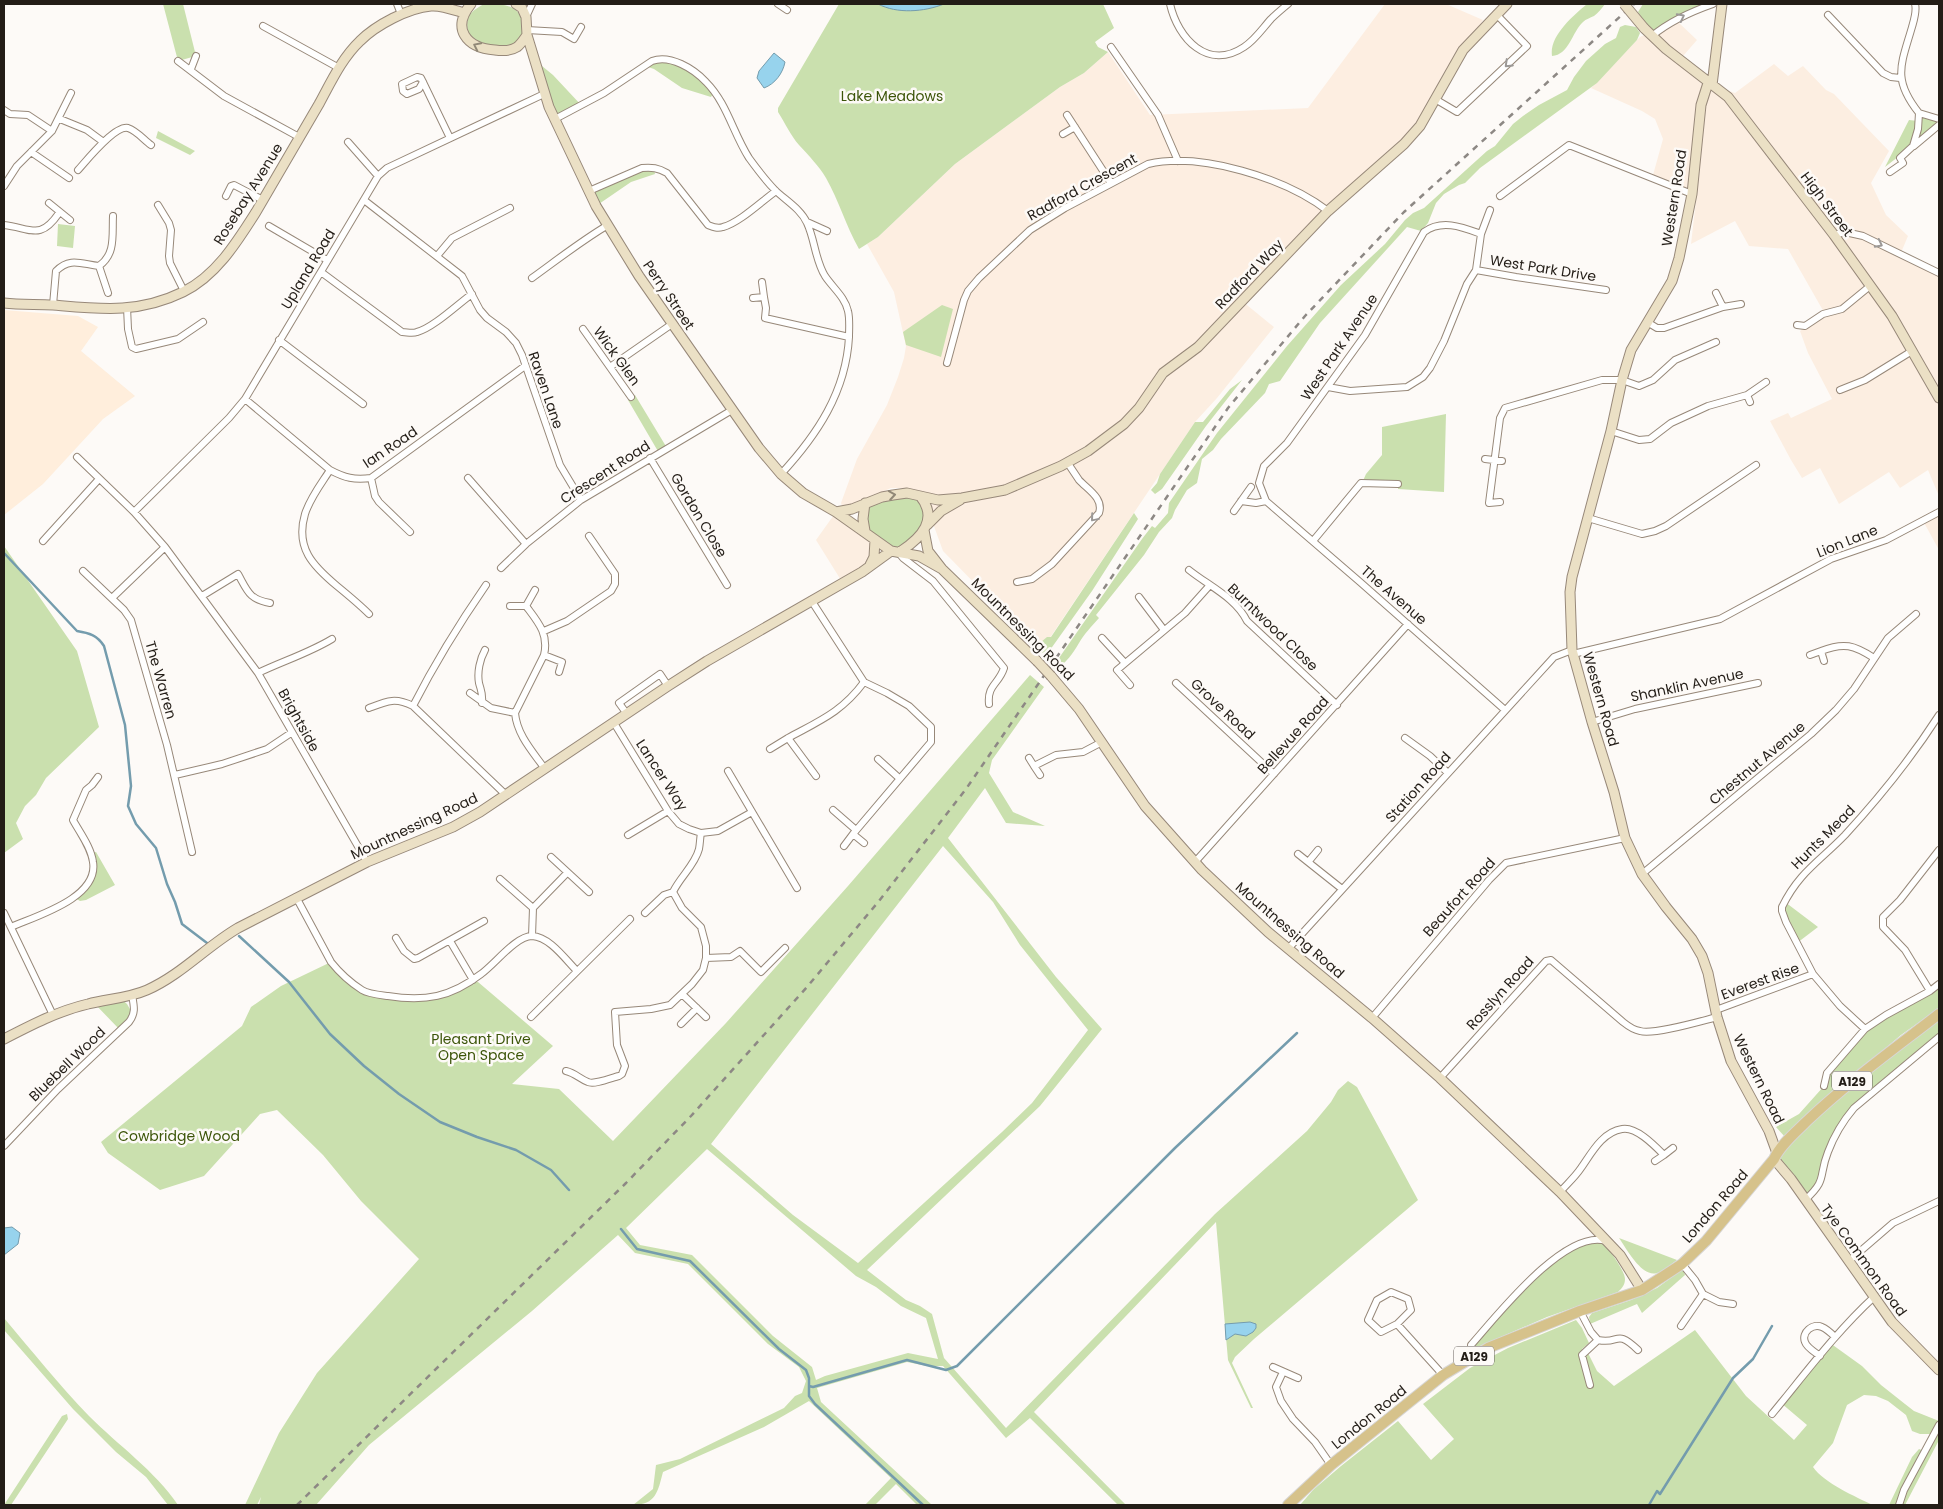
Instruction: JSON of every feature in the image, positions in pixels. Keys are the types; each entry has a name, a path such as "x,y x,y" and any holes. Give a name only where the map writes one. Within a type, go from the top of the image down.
{"main road":[{"name":"London Road","path":"1288,1505 1331,1465 1443,1375 1488,1348 1580,1311 1642,1290 1682,1264 1706,1241 1776,1156 1835,1094 1939,1014"}],"street":[{"path":"397,4 401,14"},
{"path":"471,4 464,13 461,26 464,35 477,48 503,51 517,48 533,56"},
{"path":"516,4 522,8 526,17"},
{"path":"526,17 532,4"},
{"path":"778,4 786,10"},
{"path":"1170,4 1180,30 1187,41 1200,50 1216,55 1230,54 1246,46 1288,4"},
{"name":"Radford Way","path":"920,496 938,500 962,498 1005,490 1088,451 1124,424 1141,405 1163,373 1198,347 1328,211 1404,144 1420,126 1463,50 1507,4"},
{"name":"High Street","path":"1624,4 1644,28 1666,49 1728,97 1834,235 1892,316 1939,398"},
{"path":"1652,36 1664,25 1713,4"},
{"name":"Western Road","path":"1722,4 1710,84 1701,105 1692,194 1679,258 1672,281 1631,350 1572,577 1570,592 1573,652 1614,792 1625,838 1642,874 1692,939 1702,956 1716,1014 1731,1061 1769,1131 1776,1156"},
{"path":"1915,4 1914,17 1900,78 1908,100 1919,113 1939,119"},
{"name":"Rosebay Avenue","path":"4,303 92,309 127,307 159,302 184,291 208,275 229,253 263,200 339,68 360,40 401,14 431,6 464,13"},
{"path":"1435,99 1457,112 1527,46 1496,14"},
{"path":"1828,15 1883,73 1891,77 1900,78"},
{"name":"Perry Street","path":"526,17 527,33 544,94 589,191 639,276 759,448 781,474 803,493 864,531"},
{"path":"263,26 339,68"},
{"path":"517,48 527,33 562,32 574,39 581,27"},
{"path":"1111,47 1158,116 1178,161"},
{"path":"191,69 196,56"},
{"path":"555,119 604,93 652,61 659,59 673,61 693,71 712,88 721,100 748,156 776,191 807,222 824,275 845,301 848,311 849,337 844,368 837,392 812,438 781,474"},
{"path":"178,61 191,69 224,96 299,137"},
{"path":"423,82 450,138"},
{"path":"4,186 17,166 52,131 72,93"},
{"name":"Upland Road","path":"134,512 229,418 245,398 378,176 387,168 544,94"},
{"path":"4,110 10,114 28,115 52,131"},
{"path":"1913,146 1918,129 1919,113"},
{"path":"1067,115 1111,183"},
{"path":"60,119 88,130 102,140"},
{"path":"1890,172 1903,163 1900,158 1939,125"},
{"path":"1063,134 1075,127"},
{"path":"78,170 96,151 102,140 122,128 129,129 151,145"},
{"path":"348,142 378,176"},
{"path":"1500,196 1569,145 1692,194"},
{"path":"31,152 69,178"},
{"name":"Radford Crescent","path":"947,363 964,300 968,291 979,278 1030,230 1148,164 1162,161 1178,161 1228,168 1257,175 1273,180 1328,211"},
{"path":"589,191 642,168 656,168 667,173 708,225 714,228 722,228 736,221 776,191"},
{"path":"226,196 231,186 234,185 263,200"},
{"name":"Raven Lane","path":"364,200 462,276 486,318 497,324 516,343 560,465 581,500"},
{"path":"49,202 59,213 70,220"},
{"path":"158,206 169,223 171,230 170,263 184,291"},
{"path":"437,256 452,238 510,208"},
{"path":"1328,387 1350,391 1407,386 1423,377 1430,368 1444,341 1467,284 1476,270 1481,234 1490,210"},
{"path":"4,225 40,231 48,227 59,213"},
{"path":"53,305 56,271 63,265 78,262 99,266 107,260 110,254 113,216"},
{"path":"807,222 827,231"},
{"path":"532,278 570,251 576,244 608,225"},
{"name":"West Park Avenue","path":"1266,500 1259,483 1264,466 1287,443 1365,335 1424,232 1439,225 1458,226 1481,234"},
{"path":"269,226 328,260"},
{"path":"1834,235 1846,232 1863,236 1939,273"},
{"path":"99,266 108,294"},
{"name":"West Park Drive","path":"1476,270 1516,278 1606,290"},
{"path":"321,272 402,332 416,333 427,328 472,294"},
{"path":"762,282 766,308 765,318 849,337"},
{"path":"1797,325 1805,326 1823,314 1842,309 1870,286"},
{"path":"1716,293 1723,307"},
{"path":"753,298 764,297"},
{"path":"1647,322 1657,328 1664,328 1723,307 1741,304"},
{"path":"127,307 128,329 132,347 136,349 178,339 204,322"},
{"path":"610,367 672,324"},
{"name":"Wick Glen","path":"582,329 631,397"},
{"path":"279,340 363,404"},
{"path":"1500,502 1486,503 1500,418 1505,408 1602,380 1622,380 1639,386 1646,384 1675,360 1716,342"},
{"path":"1840,390 1864,380 1912,351"},
{"name":"Ian Road","path":"245,398 330,470 345,478 360,480 371,478 525,366"},
{"path":"1611,431 1639,440 1650,439 1671,423 1708,406 1746,395 1766,382"},
{"path":"1746,395 1750,402"},
{"name":"Crescent Road","path":"501,568 526,544 581,500 732,410"},
{"name":"Brightside","path":"77,456 134,512 165,547 258,673 367,862"},
{"name":"Gordon Close","path":"650,458 727,585"},
{"path":"1485,459 1502,461"},
{"path":"1017,582 1032,579 1052,564 1099,513 1100,505 1098,500 1079,480 1067,462"},
{"path":"1588,518 1642,534 1655,531 1666,526 1756,465"},
{"path":"330,470 305,514 303,541 307,554 320,572 369,614"},
{"path":"371,478 375,496 379,502 410,532"},
{"path":"468,478 526,544"},
{"path":"43,541 99,479"},
{"path":"1313,541 1362,483 1398,484"},
{"path":"1234,511 1251,487"},
{"path":"836,512 852,509 882,497 907,493 920,496"},
{"name":"Mountnessing Road","path":"4,1039 53,1015 86,1004 145,991 167,980 224,936 296,897 367,862 480,812 668,686 811,600 896,551 912,544 925,528 929,514 928,504 920,496"},
{"name":"Radford Way","path":"925,528 941,510 962,498"},
{"path":"1241,501 1256,503 1266,500"},
{"name":"The Avenue","path":"1266,500 1505,710"},
{"path":"864,531 865,503"},
{"name":"Lion Lane","path":"1573,652 1720,619 1831,559 1886,540 1939,512"},
{"name":"Mountnessing Road","path":"925,528 928,550 942,570 1037,661 1066,692 1141,800 1195,862 1246,913 1372,1018 1440,1078 1560,1192 1620,1255 1642,1290"},
{"name":"Mountnessing Road","path":"864,531 875,540 896,551 919,556 942,570"},
{"path":"544,631 567,621 611,591 615,584 615,574 589,536"},
{"path":"868,568 874,557 875,540"},
{"path":"112,598 165,547"},
{"path":"896,551 933,581 1004,668 1002,676 988,694 989,704"},
{"name":"Burntwood Close","path":"1189,570 1231,601 1243,613 1247,621 1338,705"},
{"name":"The Warren","path":"84,571 112,598 131,620 175,775 192,852"},
{"path":"202,596 238,574 251,596 257,601 270,603"},
{"path":"413,706 441,654 486,585"},
{"path":"1130,685 1118,670 1185,613 1210,585"},
{"path":"526,606 534,590"},
{"path":"1139,597 1164,630"},
{"path":"811,600 864,682 887,692 909,706 931,727 931,742 844,846"},
{"path":"510,606 526,606"},
{"path":"526,606 544,631 546,647 544,655 515,713 519,732 545,769"},
{"name":"Chestnut Avenue","path":"1642,874 1811,734 1854,689 1888,638 1916,614"},
{"name":"Bellevue Road","path":"1195,862 1338,705 1408,624"},
{"path":"1102,638 1125,663"},
{"path":"258,673 312,651 332,639"},
{"path":"1810,655 1834,646 1848,645 1860,648 1874,658"},
{"path":"482,703 479,666 485,650"},
{"path":"1821,651 1824,660"},
{"name":"Station Road","path":"1288,949 1554,657 1573,652"},
{"path":"544,655 562,662 559,672"},
{"path":"627,714 619,703 660,674 668,686"},
{"path":"770,749 841,708 852,698 864,682"},
{"name":"Grove Road","path":"1176,683 1274,774"},
{"name":"Shanklin Avenue","path":"1592,722 1634,709 1758,683"},
{"path":"470,693 482,703 499,711 515,713"},
{"path":"370,708 390,700 405,702 413,706 506,796"},
{"name":"Hunts Mead","path":"1865,1030 1840,1006 1813,974 1786,922 1782,907 1800,878 1843,837 1877,798 1922,742 1939,714"},
{"name":"Lancer Way","path":"614,723 668,811 679,824 701,833"},
{"path":"175,775 199,770 267,749 292,733"},
{"path":"788,738 816,776"},
{"path":"1405,738 1430,756 1448,773"},
{"path":"1034,766 1056,755 1083,752 1102,742"},
{"path":"878,758 899,778"},
{"path":"1029,758 1040,775"},
{"path":"728,772 797,888"},
{"path":"11,927 75,898 87,886 93,872 94,863 91,853 73,820 86,790 98,777"},
{"path":"832,810 864,843"},
{"path":"628,835 668,811"},
{"path":"566,1071 576,1073 584,1080 593,1084 622,1074 625,1066 617,1045 615,1012 670,1005 703,970 706,958 705,937 702,927 682,908 674,894 678,882 691,866 699,851 701,833 718,831 752,812"},
{"name":"Beaufort Road","path":"1372,1018 1489,880 1506,863 1625,838"},
{"path":"1309,861 1318,850"},
{"path":"1930,991 1905,950 1883,926 1882,922 1883,917 1900,900 1939,850"},
{"path":"1298,854 1342,889"},
{"path":"551,857 589,892"},
{"path":"532,936 533,908 567,873"},
{"path":"500,880 533,908"},
{"path":"645,912 664,895 674,894"},
{"path":"296,897 331,962 363,991 413,1000 435,997 473,980 521,938 532,936 544,940 577,971"},
{"path":"4,913 53,1015"},
{"path":"531,1017 630,919"},
{"path":"396,938 404,951 414,959 484,921"},
{"path":"450,941 473,980"},
{"path":"706,958 731,957 740,951 762,972 784,948"},
{"name":"Rosslyn Road","path":"1440,1078 1546,962 1551,960 1623,1022 1642,1032 1680,1027 1716,1014"},
{"name":"Everest Rise","path":"1716,1014 1813,974"},
{"path":"1824,1086 1827,1073 1865,1030 1886,1015 1939,984"},
{"path":"682,994 706,1018"},
{"name":"Bluebell Wood","path":"4,1146 58,1089 129,1022 134,1016 135,1009 132,995"},
{"path":"681,1024 697,1008"},
{"path":"1805,1200 1817,1189 1822,1180 1827,1152 1839,1128 1850,1113 1883,1082 1939,1037"},
{"path":"1560,1192 1580,1170 1597,1145 1609,1135 1622,1128 1630,1129 1643,1136 1664,1155"},
{"path":"1655,1161 1673,1148"},
{"name":"Tye Common Road","path":"1776,1156 1848,1261 1901,1333 1939,1370"},
{"path":"1848,1261 1893,1223 1939,1201"},
{"path":"1473,1357 1471,1346 1543,1266 1577,1245 1599,1238 1608,1241"},
{"path":"1682,1264 1703,1294 1719,1302 1733,1304"},
{"path":"1391,1292 1408,1299 1411,1310 1397,1324 1381,1332 1368,1320 1377,1300 1391,1292"},
{"path":"1681,1326 1703,1294"},
{"path":"1772,1414 1856,1312 1874,1297"},
{"path":"1580,1311 1591,1332 1598,1340 1608,1341 1625,1338 1638,1350"},
{"path":"1397,1324 1443,1375"},
{"path":"1820,1356 1805,1342 1804,1336 1809,1329 1816,1326 1823,1327 1835,1337"},
{"path":"1590,1385 1582,1356 1598,1340"},
{"path":"1273,1368 1298,1378"},
{"path":"1282,1372 1276,1387 1281,1402 1331,1465"},
{"path":"1899,1505 1904,1490 1939,1425"}],"shaded area":[{"path":"1385,4 1446,4 1483,20 1436,97 1407,134 1333,203 1311,230 1178,361 1139,408 1095,445 1016,485 931,518 908,488 891,488 843,509 841,503 857,459 887,405 898,377 906,346 894,292 867,244 878,237 955,164 1060,87 1084,73 1108,52 1150,115 1308,108"},
{"path":"1677,21 1697,40 1677,63 1708,88 1712,85 1735,93 1774,64 1788,76 1803,66 1826,90 1834,94 1889,151 1871,183 1886,215 1908,236 1900,255 1939,273 1939,496 1928,470 1900,488 1889,472 1839,504 1820,468 1802,478 1791,460 1770,421 1788,413 1791,418 1832,399 1808,353 1800,331 1825,314 1788,249 1749,246 1735,221 1691,244 1697,192 1653,175 1663,139 1655,119 1642,111 1591,88 1640,37"},
{"path":"1242,301 1274,327 1217,398 1195,422 1041,651 943,551 931,518 1016,485 1163,373"},
{"path":"4,310 78,316 98,327 81,351 135,396 103,419 43,484 4,515"},
{"path":"1939,510 1939,550 1922,519"},
{"path":"836,512 875,541 874,557 844,585 816,540"}],"green space":[{"path":"163,4 183,4 196,56 178,61"},
{"path":"484,4 505,5 518,12 522,21 523,34 516,42 509,46 497,47 485,45 469,36 467,25 469,16"},
{"name":"Lake Meadows","path":"839,4 1103,4 1114,28 1095,42 1098,47 1108,52 1084,73 1060,87 955,164 878,237 859,249 826,178 796,141 778,112 778,108"},
{"path":"1587,4 1605,4 1594,16 1579,26 1562,52 1552,56 1554,41 1558,34 1569,20"},
{"path":"1643,4 1709,4 1651,32 1638,12"},
{"path":"1625,25 1636,27 1640,33 1637,40 1597,83 1480,168 1465,183 1444,194 1436,203 1428,223 1421,231 1407,227 1320,323 1280,381 1269,384 1265,393 1221,439 1213,450 1202,459 1197,483 1187,490 1172,518 1159,532 1144,555 1096,615 1099,618 1083,636 1072,654 1056,670 1052,668 1142,539 1152,526 1155,528 1168,513 1169,503 1217,433 1287,346 1341,285 1385,244 1405,220 1413,213 1424,208 1495,146 1513,124 1539,105 1567,90 1586,61 1605,44 1616,38 1620,27"},
{"path":"659,59 693,71 714,92 711,97 682,88 654,69 645,66"},
{"path":"542,66 582,106 555,119 544,94"},
{"path":"1919,113 1939,119 1939,125 1885,167 1909,120 1918,121"},
{"path":"158,131 195,151 190,155 156,138"},
{"path":"642,168 654,170 655,174 631,182 596,206 589,191"},
{"path":"58,224 75,226 73,248 57,246"},
{"path":"942,305 953,309 941,357 906,345 903,332"},
{"path":"1242,380 1206,426 1162,489 1155,494 1151,490 1195,422 1203,422 1230,389"},
{"path":"635,395 667,448 659,453 628,400"},
{"path":"1446,414 1444,492 1398,489 1398,485 1362,483 1366,474 1382,455 1382,427"},
{"path":"905,497 919,499 925,519 920,530 908,543 900,550 892,549 866,530 866,506 881,500"},
{"path":"1134,513 1138,519 1092,591 1050,650 1042,653 1037,651 1041,642 1047,637 1051,637"},
{"path":"4,546 77,651 99,727 46,778 36,795 25,806 16,823 23,839 4,853"},
{"path":"1030,675 1044,687 992,760 989,773 1013,812 1045,826 1006,823 985,788 948,838 1056,977 1102,1029 1040,1106 867,1270 906,1300 932,1314 944,1358 1006,1428 1215,1214 1307,1131 1331,1102 1338,1090 1348,1081 1357,1087 1418,1200 1235,1357 1232,1363 1253,1408 1251,1408 1228,1360 1216,1222 1034,1412 1126,1505 1118,1505 1030,1418 1006,1438 943,1366 927,1366 907,1362 817,1388 821,1402 932,1505 917,1505 896,1484 875,1505 865,1505 891,1478 809,1401 764,1427 663,1472 655,1496 647,1503 633,1505 653,1489 656,1465 680,1459 784,1408 795,1396 802,1393 806,1381 799,1367 768,1344 688,1264 635,1253 618,1235 532,1311 369,1445 316,1505 259,1505 261,1497 257,1505 245,1505 279,1433 317,1373 419,1259 361,1201 323,1155 277,1110 260,1114 204,1176 160,1190 108,1153 101,1142 242,1026 251,1007 281,986 331,962 363,991 384,996 435,997 473,980 478,982 553,1046 512,1084 559,1089 613,1141 726,1023 848,886","holes":["943,846 993,902 1020,945 1088,1030 1032,1103 858,1263 793,1215 711,1144","707,1149 856,1276 876,1287 901,1306 926,1318 938,1359 908,1353 816,1380 812,1367 773,1336 692,1255 640,1245 626,1228"]},
{"path":"96,852 115,885 86,900 80,901 75,898 93,872 91,853"},
{"path":"1785,902 1818,927 1797,943 1782,907"},
{"path":"1939,984 1939,1008 1901,1035 1831,1094 1785,1137 1776,1127 1799,1114 1824,1086 1827,1073 1865,1029"},
{"path":"119,997 127,1004 134,1016 120,1030 94,1003"},
{"path":"1939,1014 1939,1037 1883,1082 1839,1129 1822,1180 1805,1200 1774,1159 1800,1128"},
{"path":"1599,1238 1615,1258 1624,1275 1624,1283 1618,1292 1547,1317 1471,1350 1498,1315 1559,1255"},
{"path":"1619,1238 1677,1260 1662,1271 1651,1273 1640,1267"},
{"path":"1683,1269 1685,1275 1642,1313 1637,1304 1590,1324 1589,1317 1592,1313 1631,1300 1657,1288"},
{"path":"4,1318 89,1416 147,1469 169,1492 178,1505 168,1505 146,1477 116,1452 73,1409 4,1330"},
{"path":"1576,1320 1589,1343 1582,1349 1585,1355 1588,1353 1597,1371 1614,1386 1695,1330 1746,1396 1794,1440 1807,1425 1781,1403 1830,1343 1862,1366 1881,1385 1914,1411 1939,1421 1939,1440 1905,1505 1889,1505 1912,1457 1919,1449 1924,1451 1934,1434 1920,1434 1912,1431 1906,1415 1888,1401 1876,1396 1864,1395 1847,1405 1833,1443 1813,1467 1832,1484 1873,1505 1300,1505 1313,1490 1341,1466 1398,1421 1431,1460 1454,1439 1423,1404 1470,1368 1508,1348"},
{"path":"67,1414 68,1419 11,1505 4,1505 62,1416"}],"water":[{"path":"878,4 944,4 928,9 902,11"},
{"path":"774,53 785,62 784,66 775,81 764,88 757,78 759,71"},
{"path":"12,1227 20,1233 18,1244 4,1255 4,1228"},
{"path":"1250,1322 1256,1324 1253,1332 1246,1336 1235,1334 1226,1340 1225,1324"}],"waterway":[{"path":"4,553 77,631 92,635 99,639 104,646 125,725 131,786 128,806 136,824 156,848 182,924 207,943"},
{"path":"239,936 289,982 330,1034 364,1066 399,1094 440,1122 516,1150 551,1170 569,1190"},
{"path":"809,1386 813,1387 907,1360 946,1370 957,1366 1175,1148 1297,1033"},
{"path":"621,1229 637,1249 690,1261 779,1349 806,1370 809,1378 809,1396 815,1404 923,1505"},
{"path":"1649,1505 1657,1491 1660,1494 1733,1378 1753,1359 1772,1326"}],"railway":[{"path":"297,1505 626,1183 691,1116 807,987 879,901 966,789 1228,408 1305,316 1404,212 1634,4"}],"park label":[{"name":"Pleasant Drive Open Space","path":"481,1048"},
{"name":"Cowbridge Wood","path":"179,1136"}]}
